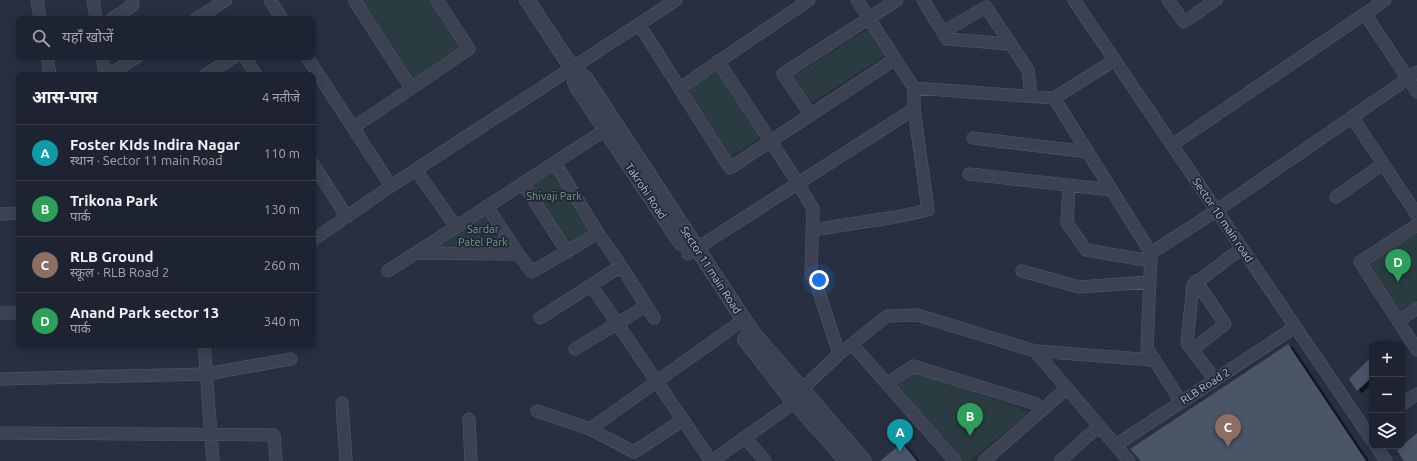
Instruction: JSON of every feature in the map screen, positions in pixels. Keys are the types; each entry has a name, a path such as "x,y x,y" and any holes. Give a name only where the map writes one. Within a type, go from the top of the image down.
{"street":[{"path":"37,0 40,16"},
{"path":"93,0 96,16"},
{"path":"116,16 133,5 132,0"},
{"path":"201,16 226,0"},
{"path":"270,0 280,16"},
{"path":"354,0 412,88"},
{"path":"353,128 469,49 437,0"},
{"path":"527,0 572,68"},
{"path":"316,238 416,170 676,0"},
{"path":"680,88 809,0"},
{"path":"812,230 896,217 928,210 914,109 914,88 857,0"},
{"path":"811,115 783,74 897,0"},
{"path":"923,0 947,39 1010,44"},
{"name":"Sector 10 main road","path":"1074,0 1295,327 1368,427"},
{"path":"1168,0 1184,22 1216,0"},
{"path":"1172,145 1385,0"},
{"path":"943,32 986,7 1028,70 1031,96"},
{"path":"1364,14 1412,75 1417,92"},
{"path":"639,24 730,168 895,59"},
{"path":"48,60 50,72"},
{"path":"102,60 104,72"},
{"path":"113,72 132,60"},
{"path":"210,72 229,60"},
{"path":"247,60 254,72"},
{"path":"309,60 392,186"},
{"path":"914,88 1054,98 1115,60"},
{"path":"718,61 798,183 813,209 811,273 818,289 838,354"},
{"name":"Takrohi Road","path":"572,68 576,85 605,130 693,251 748,344 798,396 847,461"},
{"name":"Sector 11 main Road","path":"572,68 585,78 693,251 798,396 864,461"},
{"path":"1069,186 1067,223 1086,250 1151,257 1412,75"},
{"path":"1054,98 1112,190 1151,257 1147,348 1181,402"},
{"path":"693,251 914,109"},
{"path":"1352,117 1417,215"},
{"path":"388,271 605,130"},
{"path":"973,138 1088,152"},
{"path":"554,162 598,233 654,318"},
{"path":"1336,197 1383,164"},
{"path":"316,169 347,217"},
{"path":"416,170 456,227"},
{"path":"969,174 1112,190"},
{"path":"523,183 567,252"},
{"path":"487,206 518,254 532,272 598,233"},
{"path":"0,214 16,214"},
{"path":"1417,225 1360,262 1417,350"},
{"path":"1214,380 1187,343 1192,285 1242,248"},
{"path":"416,253 518,254"},
{"path":"540,318 621,266"},
{"path":"1022,271 1079,287 1150,282"},
{"path":"1192,350 1225,324 1196,281"},
{"path":"591,285 712,461 798,396 838,354 887,316 917,315 1035,351 1154,360"},
{"path":"575,349 646,306"},
{"path":"1398,321 1417,308"},
{"path":"0,313 16,314"},
{"path":"590,429 736,325"},
{"name":"RLB Road 2","path":"1116,445 1295,327"},
{"path":"852,344 955,461"},
{"path":"204,348 214,461"},
{"path":"1035,351 1129,461"},
{"path":"1,379 206,374 290,359"},
{"path":"887,384 913,366 1036,404 1042,410"},
{"path":"984,461 1067,388"},
{"path":"1405,402 1417,394"},
{"path":"342,403 346,461"},
{"path":"537,411 590,429 634,452 683,420"},
{"path":"469,419 471,461"},
{"path":"1060,461 1099,426"},
{"path":"0,433 274,435 276,461"},
{"path":"745,437 765,461"},
{"path":"1378,449 1386,461"}],"green space":[{"path":"359,0 430,0 462,49 414,81"},
{"path":"869,28 886,55 811,103 794,76"},
{"path":"718,71 760,138 731,156 689,89"},
{"name":"Shivaji Park","path":"555,170 594,232 570,246 530,185"},
{"name":"Sardar Patel Park","path":"487,212 514,252 430,251"},
{"path":"1417,233 1417,299 1399,311 1368,264"},
{"path":"916,372 1029,412 970,461 961,461 896,386"}],"building":[{"path":"1288,344 1366,461 1141,461 1130,449"},
{"path":"1369,359 1369,380 1357,391 1349,379"},
{"path":"1417,433 1417,461 1404,461 1397,450 1405,449 1405,443"},
{"path":"902,443 917,461 880,461"}],"place":[{"name":"Anand Park sector 13","path":"1398,282"},
{"name":"Trikona Park","path":"970,436"},
{"name":"RLB Ground","path":"1228,447"},
{"name":"Foster KIds Indira Nagar","path":"900,452"}]}
